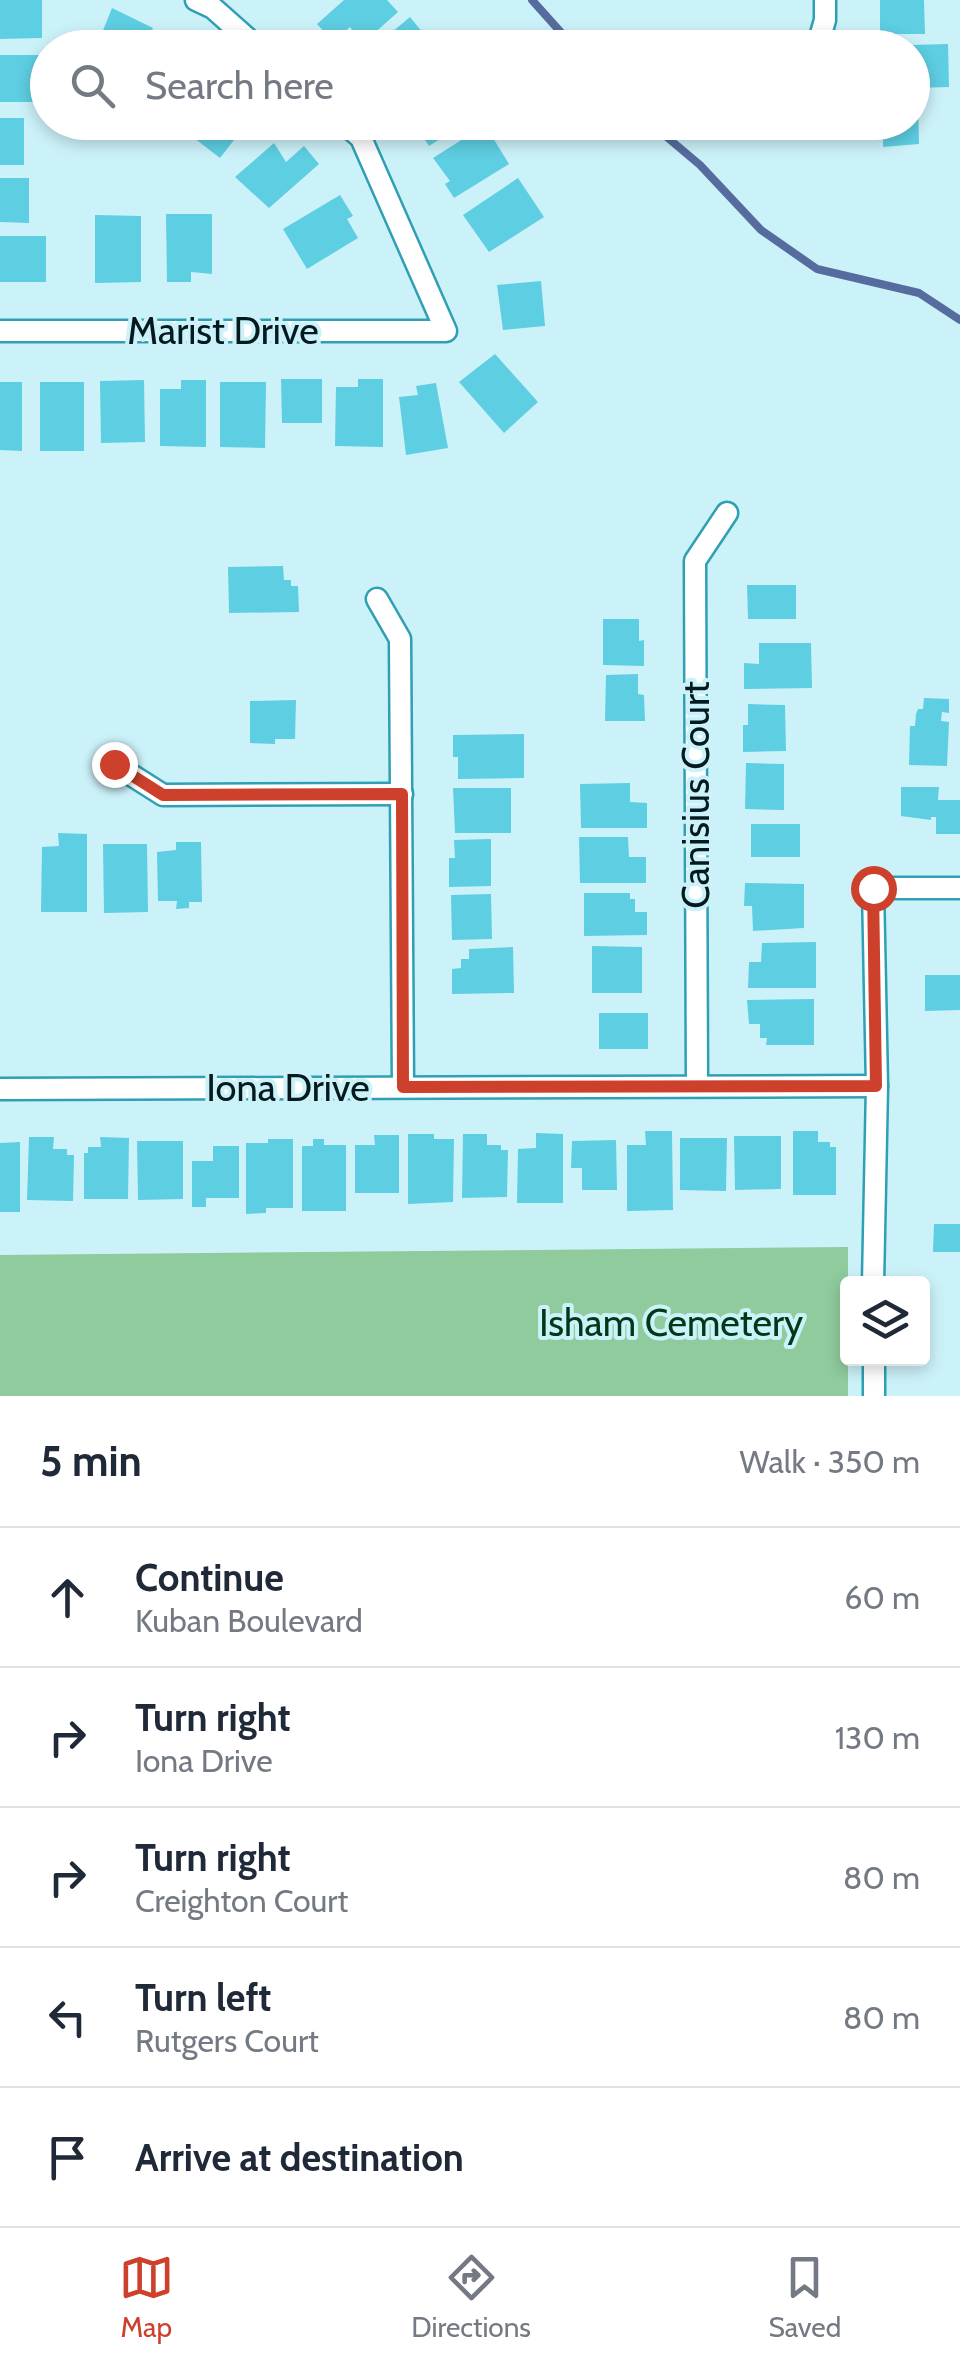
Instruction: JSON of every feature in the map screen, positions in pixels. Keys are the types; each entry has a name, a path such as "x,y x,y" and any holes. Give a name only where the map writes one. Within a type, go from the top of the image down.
{"street":[{"path":"196,0 213,8 238,30"},
{"path":"822,30 825,0"},
{"name":"Marist Drive","path":"0,331 446,331 361,140"},
{"name":"Canisius Court","path":"697,1086 695,561 727,514"},
{"path":"377,598 400,639 403,1087"},
{"path":"114,764 163,795 402,794"},
{"path":"873,1276 873,888 960,888"},
{"name":"Iona Drive","path":"0,1089 876,1086"},
{"path":"874,1366 874,1396"}],"green space":[{"name":"Isham Cemetery","path":"848,1247 848,1276 840,1276 840,1366 848,1366 848,1396 0,1396 0,1255"}],"building":[{"path":"0,0 42,0 42,30 30,30 30,38 0,39"},
{"path":"344,0 387,0 398,12 378,30 322,30 317,24"},
{"path":"880,0 924,0 925,30 880,30"},
{"path":"112,8 153,28 152,30 103,30"},
{"path":"410,17 420,30 394,30"},
{"path":"930,44 948,44 949,87 930,88"},
{"path":"0,55 30,55 30,102 0,102"},
{"path":"0,118 24,118 24,165 0,165"},
{"path":"197,140 234,140 220,158"},
{"path":"461,140 494,140 509,164 454,198 445,184 450,181 433,158"},
{"path":"883,140 919,140 919,144 883,147"},
{"path":"274,143 286,162 304,146 319,164 269,208 235,177"},
{"path":"0,178 29,178 29,223 0,222"},
{"path":"518,178 544,217 489,252 463,215"},
{"path":"340,195 353,216 347,219 358,238 307,269 283,229"},
{"path":"166,214 212,214 212,274 191,272 191,282 167,282"},
{"path":"95,215 141,216 141,282 95,283"},
{"path":"0,236 46,236 46,282 0,282"},
{"path":"541,281 545,326 503,330 497,285"},
{"path":"495,354 538,402 504,433 459,382"},
{"path":"281,379 322,379 322,423 282,423"},
{"path":"358,379 383,379 383,447 335,446 336,387 358,387"},
{"path":"144,380 145,442 101,443 100,381"},
{"path":"181,380 206,380 206,447 160,446 160,389 181,389"},
{"path":"0,382 22,382 22,451 0,450"},
{"path":"40,382 84,382 84,451 40,451"},
{"path":"220,382 266,382 265,448 220,447"},
{"path":"436,383 448,448 406,455 399,397 418,395 416,386"},
{"path":"283,566 284,580 298,586 299,612 229,613 228,567"},
{"path":"747,585 796,585 796,619 748,619"},
{"path":"603,619 639,619 644,666 603,665"},
{"path":"759,643 811,643 812,688 744,689 744,663 759,664"},
{"path":"638,674 645,721 605,721 606,675"},
{"path":"924,698 949,699 949,713 942,712 941,721 949,722 947,766 909,765 910,726 915,726"},
{"path":"296,700 295,739 275,739 275,744 250,743 250,701"},
{"path":"748,704 785,705 786,751 743,752"},
{"path":"524,734 524,778 458,779 453,735"},
{"path":"746,763 784,764 784,810 745,809"},
{"path":"630,783 630,802 647,803 647,828 581,828 580,784"},
{"path":"901,787 939,787 938,800 960,800 960,834 936,834 936,817 931,820 901,816"},
{"path":"453,788 511,788 511,833 455,833"},
{"path":"751,824 800,824 800,857 751,857"},
{"path":"58,833 87,834 87,912 41,912 42,847 59,846"},
{"path":"579,837 628,837 629,857 646,857 646,883 580,883"},
{"path":"491,839 491,886 449,887 449,858 455,858 454,840"},
{"path":"176,842 201,842 202,902 189,902 189,908 176,909 177,901 158,901 157,852 176,850"},
{"path":"103,844 147,844 148,912 104,913"},
{"path":"745,883 804,884 804,928 753,931 752,906 744,906"},
{"path":"584,893 630,893 630,899 635,899 635,912 647,912 647,935 584,936"},
{"path":"491,894 492,939 452,940 451,895"},
{"path":"816,942 816,988 748,988 749,962 761,962 762,943"},
{"path":"592,946 642,947 642,993 592,993"},
{"path":"513,947 514,993 452,994 452,969 461,968 461,959 469,959 469,949"},
{"path":"925,975 960,975 960,1010 925,1011"},
{"path":"814,999 814,1045 766,1045 767,1038 760,1038 760,1024 749,1024 747,1000"},
{"path":"599,1013 648,1013 648,1049 599,1049"},
{"path":"645,1131 672,1131 673,1210 627,1211 627,1145 646,1145"},
{"path":"793,1131 818,1131 818,1142 830,1142 830,1147 836,1147 836,1195 793,1195"},
{"path":"536,1133 563,1134 563,1203 517,1203 518,1149 536,1148"},
{"path":"408,1134 454,1139 453,1202 408,1204"},
{"path":"463,1134 487,1134 487,1145 501,1145 501,1150 508,1150 507,1197 462,1198"},
{"path":"374,1135 399,1135 399,1193 355,1193 355,1145 375,1145"},
{"path":"734,1136 781,1136 781,1189 735,1190"},
{"path":"29,1137 54,1137 53,1149 67,1149 67,1155 74,1155 73,1201 27,1200"},
{"path":"100,1137 129,1138 128,1199 84,1199 84,1153 88,1153 88,1147 101,1147"},
{"path":"680,1138 727,1138 726,1191 680,1190"},
{"path":"268,1139 293,1139 293,1208 266,1208 266,1213 246,1214 246,1143 268,1143"},
{"path":"313,1139 324,1139 324,1145 346,1145 346,1211 302,1211 302,1146 313,1146"},
{"path":"616,1140 617,1190 582,1190 582,1168 571,1168 572,1141"},
{"path":"137,1141 183,1141 183,1199 138,1200"},
{"path":"20,1142 20,1212 0,1212 0,1143"},
{"path":"213,1146 239,1146 239,1198 206,1198 206,1207 192,1207 192,1161 213,1161"},
{"path":"934,1224 960,1224 960,1252 933,1252"}],"waterway":[{"path":"532,0 559,30"},
{"path":"670,140 700,165 761,230 817,269 919,293 960,320"}],"route":[{"path":"114,764 163,795 402,794 403,1087 876,1086 873,888"}]}
